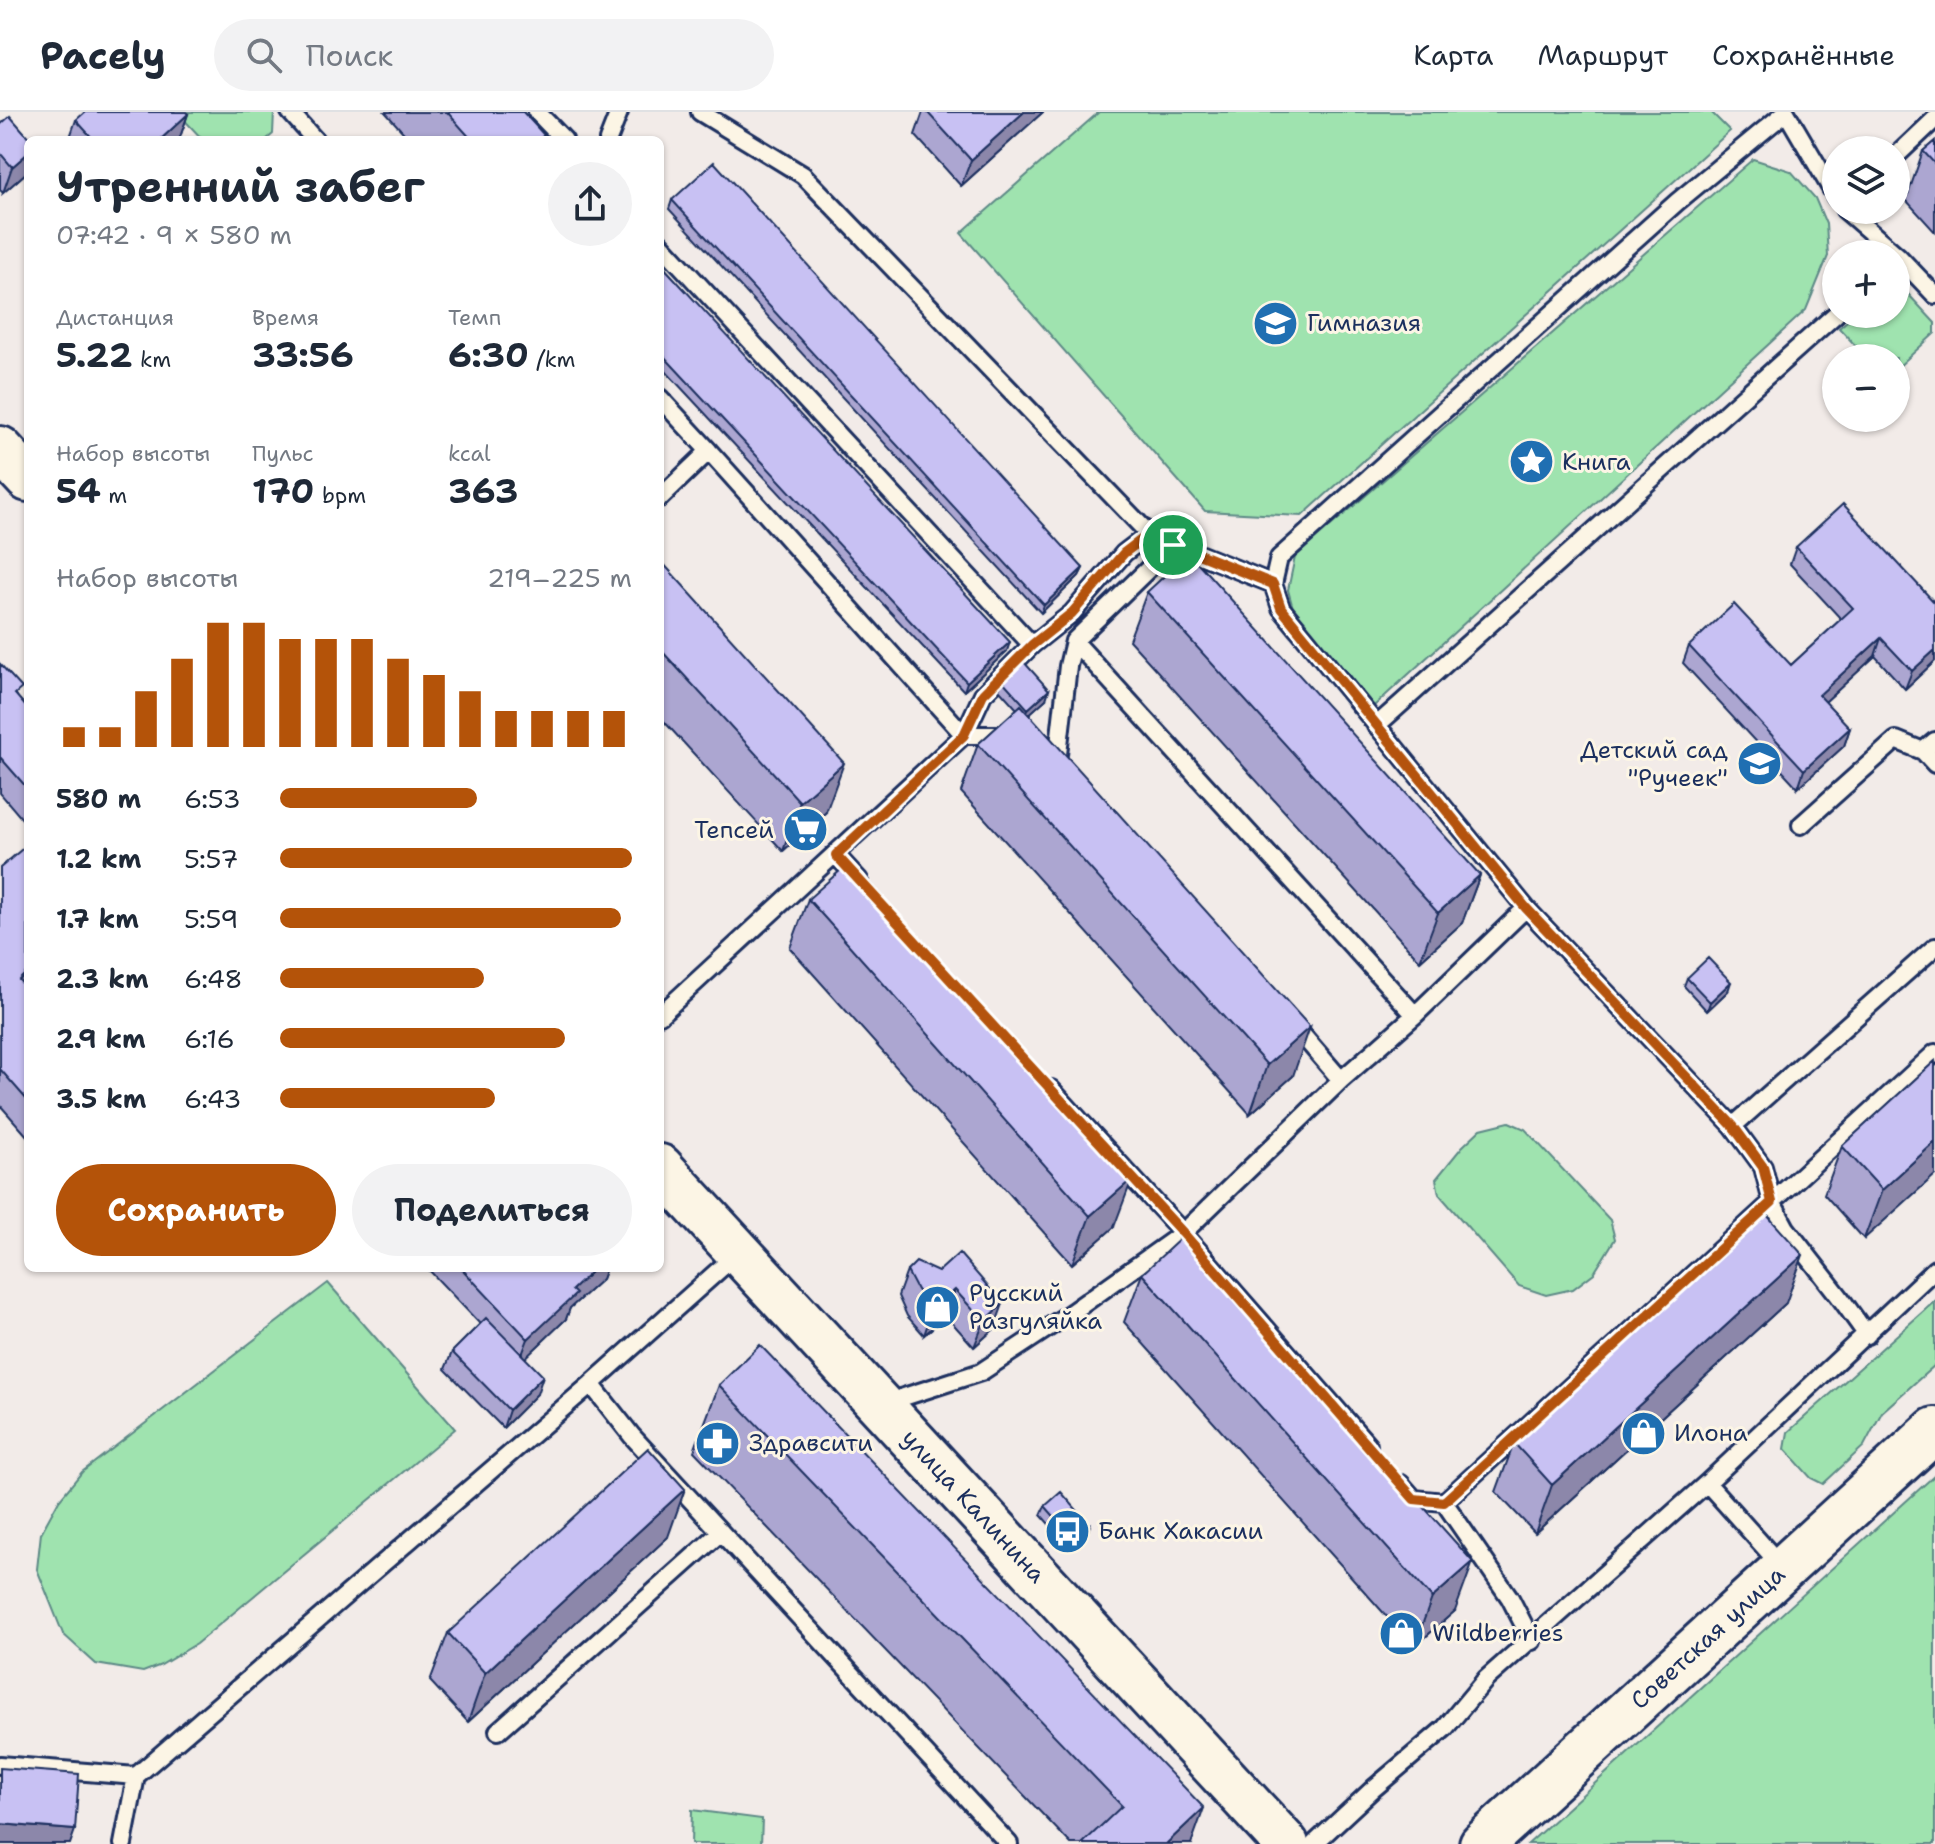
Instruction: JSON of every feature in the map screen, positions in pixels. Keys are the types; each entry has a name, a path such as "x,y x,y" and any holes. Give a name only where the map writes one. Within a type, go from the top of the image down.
{"main road":[{"name":"улица Калинина","path":"664,1171 1286,1844"},
{"name":"Советская улица","path":"1482,1844 1935,1430"}],"lane":[{"path":"290,112 311,136"},
{"path":"537,112 560,136"},
{"path":"610,136 619,112"},
{"path":"700,112 803,175 1149,534 1273,584"},
{"path":"1822,173 1786,112 1677,202 1279,558 1273,584 1281,608 1526,908 1733,1126 1763,1167 1772,1202 1786,1228 1867,1335"},
{"path":"1910,143 1935,119"},
{"path":"1861,224 1879,240"},
{"path":"664,247 1032,645"},
{"path":"1910,269 1935,295"},
{"path":"1376,726 1822,327"},
{"path":"664,402 964,735 1023,735"},
{"path":"664,494 709,451"},
{"path":"664,1011 964,735 983,694 1032,645 1072,613 1124,553 1149,534"},
{"path":"1058,756 1068,666 1074,641 1173,545"},
{"path":"1074,641 1415,1015"},
{"path":"1801,825 1896,740 1929,746 1935,764"},
{"path":"836,855 868,889"},
{"path":"879,1405 981,1372 1183,1233 1526,908"},
{"path":"1733,1126 1935,947"},
{"path":"1278,1007 1341,1080"},
{"path":"1394,1476 1414,1499 1444,1502 1935,1053"},
{"path":"1036,1072 1183,1233 1374,1452"},
{"path":"123,1844 136,1776 739,1253"},
{"path":"1314,1844 1445,1728 1486,1679 1707,1483 1935,1269"},
{"path":"591,1384 632,1436 1009,1844"},
{"path":"1707,1483 1784,1569"},
{"path":"1444,1502 1510,1598 1532,1641"},
{"path":"498,1731 721,1532"},
{"path":"0,1754 19,1767"},
{"path":"0,1765 136,1776"}],"green space":[{"path":"177,112 274,112 271,136 199,136"},
{"name":"Гимназия","path":"1099,112 1711,112 1730,131 1302,516 1205,511 961,233"},
{"path":"1753,159 1791,171 1815,198 1822,215 1822,224 1826,224 1827,240 1822,240 1822,271 1806,310 1374,706 1293,608 1288,590 1295,557"},
{"path":"1910,296 1935,323 1935,333 1910,356 1910,344 1854,344 1839,328 1910,328"},
{"path":"1509,1122 1525,1129 1610,1220 1615,1239 1594,1273 1573,1289 1546,1295 1519,1286 1439,1194 1436,1179 1462,1147 1481,1129"},
{"path":"328,1283 455,1429 196,1644 143,1672 96,1664 63,1634 37,1569 41,1533 59,1500 82,1472"},
{"path":"1935,1301 1935,1365 1882,1412 1864,1446 1823,1484 1811,1478 1785,1449 1788,1432"},
{"path":"1935,1475 1935,1844 1528,1844"},
{"path":"692,1810 762,1819 761,1844 691,1844"}],"building":[{"path":"85,112 188,114 164,136 90,136 76,120"},
{"path":"447,112 523,112 544,135 543,136 468,136"},
{"path":"927,112 1024,112 971,160"},
{"path":"10,116 28,136 24,136 24,156 12,167 0,153 0,125"},
{"path":"1935,141 1935,164 1923,151"},
{"path":"714,162 1083,568 1044,605 672,200"},
{"path":"664,267 1010,642 967,682 664,356"},
{"path":"1843,504 1935,603 1935,650 1912,671 1881,638 1819,695 1850,728 1804,770 1689,646 1734,604 1791,665 1853,608 1796,547"},
{"path":"1189,553 1480,875 1438,913 1147,592"},
{"path":"664,564 844,763 800,802 664,653"},
{"path":"1023,661 1049,690 1028,709 1002,680"},
{"path":"0,664 22,688 15,694 24,704 24,784 0,757"},
{"path":"1021,705 1310,1027 1267,1065 978,744"},
{"path":"24,847 24,975 19,980 24,986 24,1096 0,1069 0,868"},
{"path":"850,862 1132,1179 1090,1216 808,899"},
{"path":"1708,958 1731,982 1710,1002 1687,978"},
{"path":"1935,1061 1935,1142 1882,1190 1842,1146"},
{"path":"1765,1213 1803,1255 1552,1485 1514,1443"},
{"path":"1182,1237 1473,1562 1432,1598 1142,1274"},
{"path":"959,1253 1003,1304 984,1322 955,1290 933,1309 917,1290 907,1271 916,1262 938,1272"},
{"path":"465,1272 591,1272 572,1290 576,1294 528,1339"},
{"path":"486,1318 543,1376 509,1410 452,1352"},
{"path":"760,1345 1204,1808 1166,1844 1082,1844 1122,1806 719,1385"},
{"path":"648,1448 685,1489 485,1673 448,1633"},
{"path":"1061,1492 1090,1525 1074,1539 1045,1506"},
{"path":"0,1768 79,1774 75,1830 0,1824"}],"place":[{"name":"Гимназия","path":"1276,323"},
{"name":"Книга","path":"1531,462"},
{"name":"Детский сад \"Ручеек\"","path":"1759,764"},
{"name":"Тепсей","path":"805,830"},
{"name":"Русский Разгуляйка","path":"938,1307"},
{"name":"Илона","path":"1643,1433"},
{"name":"Здравсити","path":"718,1443"},
{"name":"Банк Хакасии","path":"1067,1531"},
{"name":"Wildberries","path":"1401,1633"}],"route":[{"path":"1149,534 1173,545 1273,584 1281,608 1526,908 1733,1126 1763,1167 1772,1202 1444,1502 1414,1499 1183,1233 836,855 964,735 983,694 1032,645 1072,613 1124,553 1149,534"}]}
